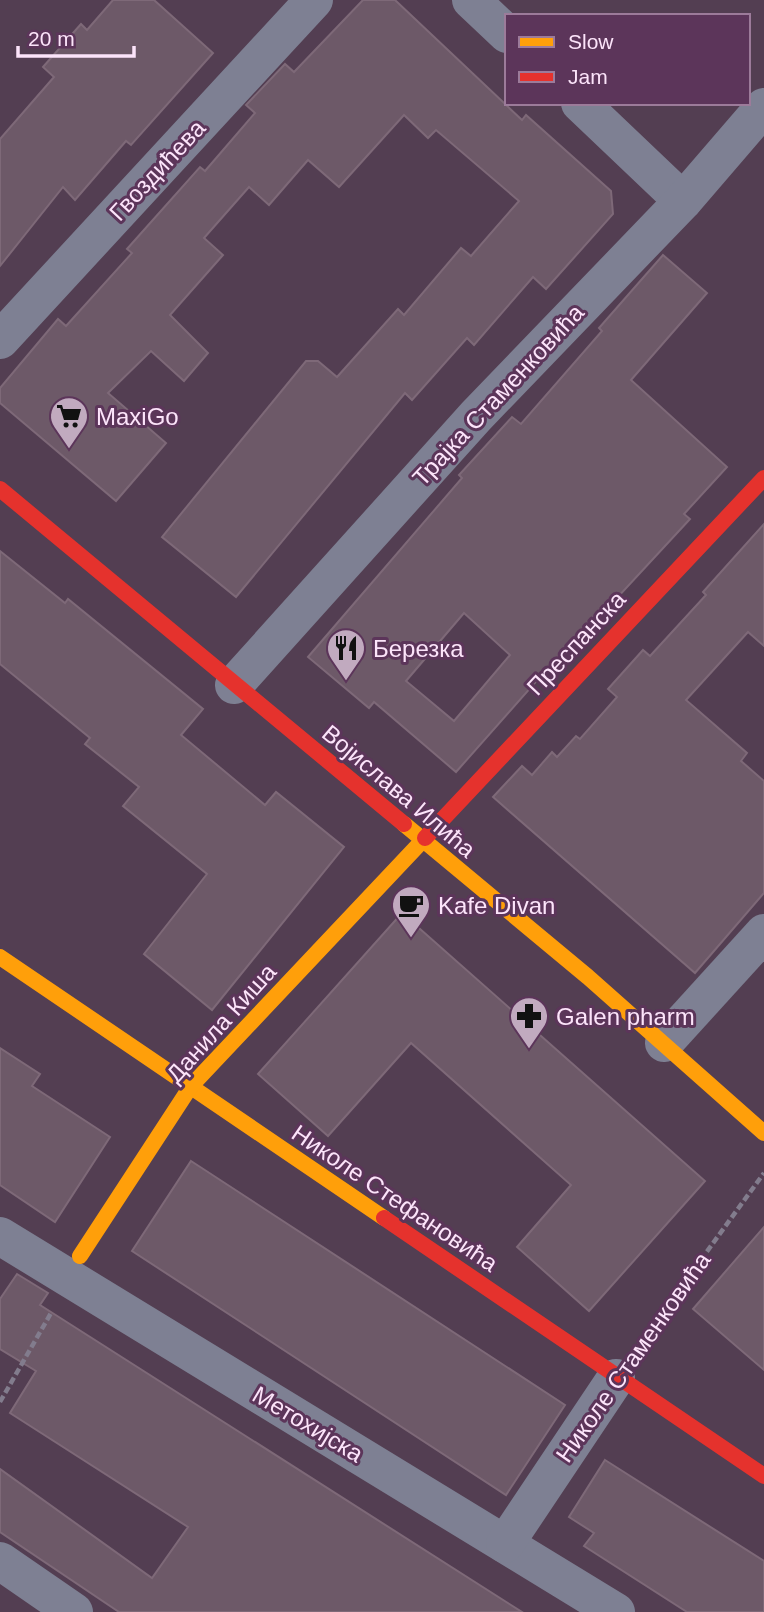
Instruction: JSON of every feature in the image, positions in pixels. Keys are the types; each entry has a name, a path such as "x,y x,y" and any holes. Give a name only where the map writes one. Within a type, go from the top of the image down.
{"street":[{"name":"Гвоздићева","path":"0,340 314,0"},
{"path":"471,0 505,32"},
{"path":"582,105 683,201"},
{"name":"Трајка Стаменковића","path":"234,685 476,416 683,201 764,107"},
{"name":"Преспанска","path":"422,839 764,478"},
{"name":"Војислава Илића","path":"0,489 422,839 664,1044 764,1133"},
{"name":"Данила Киша","path":"71,1273 191,1086 422,839"},
{"path":"664,1044 764,933"},
{"name":"Николе Стефановића","path":"0,957 616,1378 764,1476"},
{"name":"Метохијска","path":"0,1236 71,1273 616,1612"},
{"name":"Николе Стаменковића","path":"505,1544 616,1378"},
{"path":"0,1561 74,1612"}],"path":[{"name":"Николе Стаменковића","path":"616,1378 764,1173"},
{"path":"0,1402 71,1273"}],"building":[{"path":"113,0 154,0 213,53 131,145 126,141 75,200 63,187 0,266 0,139 54,77 43,67 81,24 87,30"},
{"path":"363,0 395,0 505,105 522,120 526,115 611,191 613,214 546,289 533,277 474,345 467,338 412,400 405,393 236,597 162,537 306,361 318,361 337,377 398,309 404,315 461,248 471,256 519,201 436,130 428,138 404,115 339,187 308,160 269,205 249,187 204,238 223,255 170,315 208,353 184,381 151,351 108,393 166,443 116,501 0,403 0,388 58,319 66,326 132,253 127,249 200,167 205,171 255,113 246,105 285,64 294,72"},
{"path":"663,255 707,293 631,380 727,467 684,514 690,519 604,612 601,608 456,772 374,702 369,708 308,657 462,478 459,475 512,417 521,424 602,331 599,328","holes":["464,613 510,655 454,721 406,681"]},
{"path":"764,524 764,646 748,632 686,700 747,753 741,761 764,781 764,893 695,973 493,797 522,766 532,775 552,752 557,757 576,736 580,739 617,697 608,689 643,650 650,656 706,595 703,592"},
{"path":"0,551 65,603 68,599 203,709 181,735 265,805 276,792 344,847 212,1010 144,954 207,874 123,806 139,787 85,744 90,738 0,664"},
{"path":"402,913 705,1181 589,1311 517,1247 571,1185 411,1043 328,1136 258,1074"},
{"path":"0,1048 40,1074 32,1086 110,1137 55,1222 0,1185"},
{"path":"191,1161 565,1405 506,1495 132,1251"},
{"path":"764,1227 764,1370 693,1309"},
{"path":"17,1274 48,1293 40,1305 522,1612 119,1612 0,1532 0,1469 152,1578 188,1527 10,1413 36,1371 0,1349 0,1299"},
{"path":"605,1460 764,1561 764,1612 687,1612 584,1546 594,1533 569,1517"}],"traffic: slow":[{"path":"404,824 588,977 764,1133"},
{"path":"80,1256 191,1086 425,838"},
{"path":"0,957 384,1218"}],"traffic: jam":[{"path":"425,838 764,478"},
{"path":"0,489 404,824"},
{"path":"384,1218 764,1476"}],"place":[{"name":"MaxiGo","path":"69,450"},
{"name":"Березка","path":"346,682"},
{"name":"Kafe Divan","path":"411,939"},
{"name":"Galen pharm","path":"529,1050"}]}
